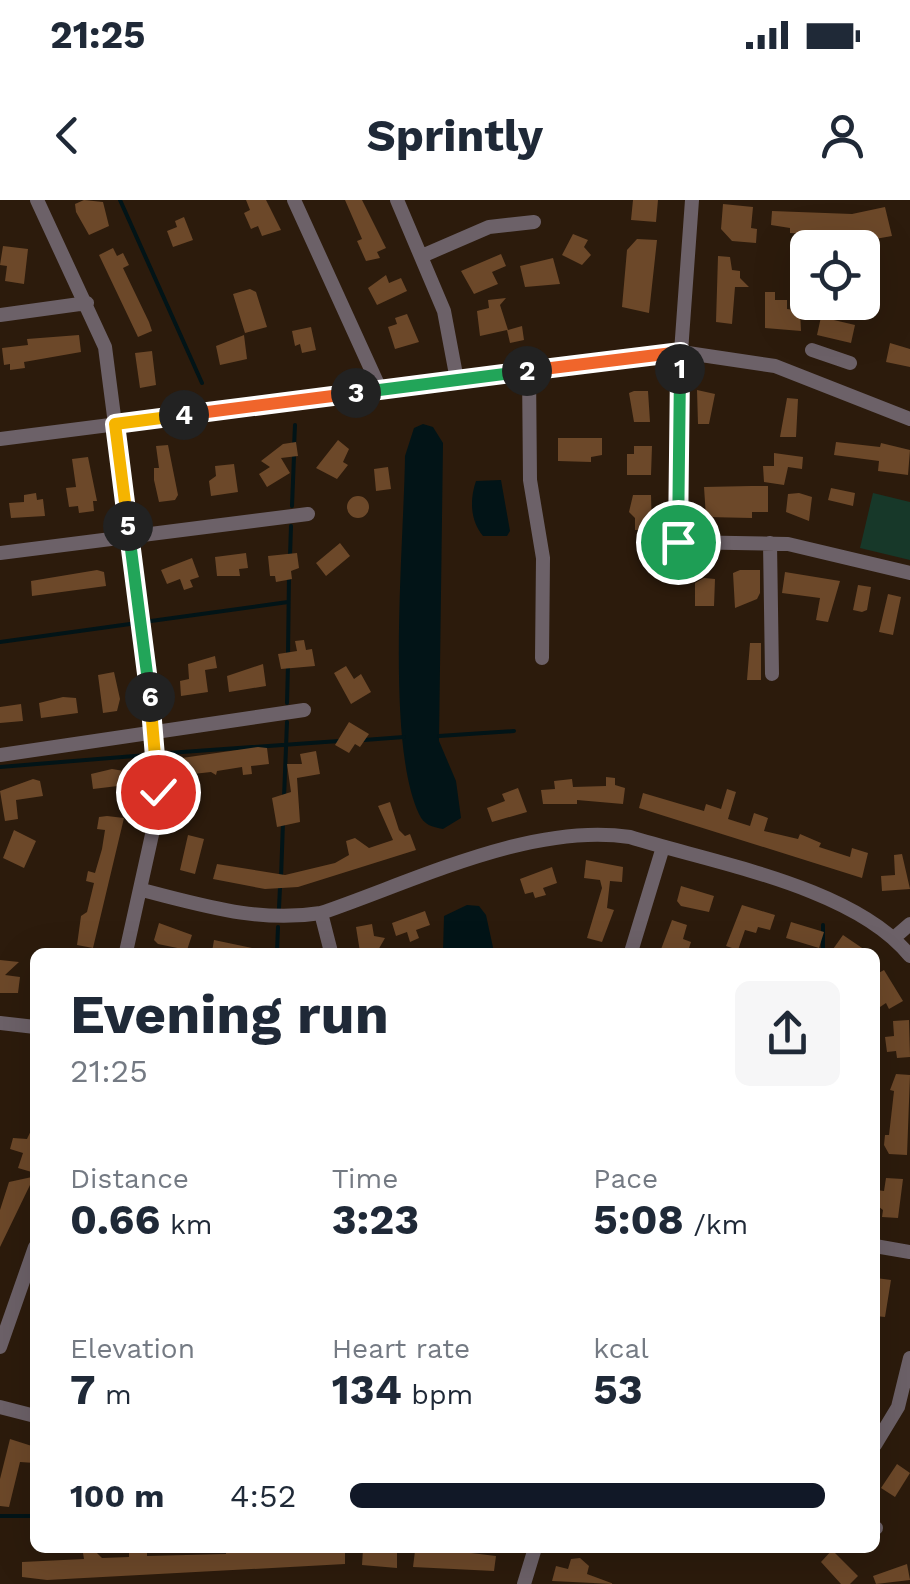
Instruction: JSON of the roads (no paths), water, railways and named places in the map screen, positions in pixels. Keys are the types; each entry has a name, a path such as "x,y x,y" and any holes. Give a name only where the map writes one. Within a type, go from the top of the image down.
{"street":[{"path":"36,200 105,347 155,732 157,812 127,948"},
{"path":"294,200 380,389"},
{"path":"397,200 444,311 457,380"},
{"path":"678,564 681,352 692,200"},
{"path":"422,256 488,227 534,222"},
{"path":"0,315 87,304"},
{"path":"812,350 850,364"},
{"path":"0,439 681,352 746,358 825,383 910,419"},
{"path":"825,383 833,358"},
{"path":"529,370 530,480 543,558 542,658"},
{"path":"0,553 308,514"},
{"path":"678,542 770,543 810,548 910,573"},
{"path":"770,543 772,674"},
{"path":"0,755 304,710"},
{"path":"142,890 246,915 321,913 556,834 601,832 664,847 833,900 869,916 895,937 910,956"},
{"path":"632,948 664,847"},
{"path":"321,913 330,948"},
{"path":"895,937 910,924"},
{"path":"0,1023 30,1026"},
{"path":"880,1247 910,1252"},
{"path":"0,1347 30,1262"},
{"path":"880,1438 898,1407 910,1358"},
{"path":"0,1407 30,1415"},
{"path":"524,1584 533,1553"}],"waterway":[{"path":"120,200 202,383"},
{"path":"294,447 295,425"},
{"path":"292,506 294,456"},
{"path":"290,556 291,526"},
{"path":"288,656 289,575"},
{"path":"151,621 288,602"},
{"path":"0,642 130,624"},
{"path":"287,703 288,665"},
{"path":"284,798 287,722"},
{"path":"439,736 514,731"},
{"path":"364,740 404,737"},
{"path":"168,753 339,741"},
{"path":"0,767 147,755"},
{"path":"281,878 283,822"},
{"path":"279,908 280,887"},
{"path":"823,925 823,948"},
{"path":"277,948 278,927"},
{"path":"0,1516 30,1516"}]}
